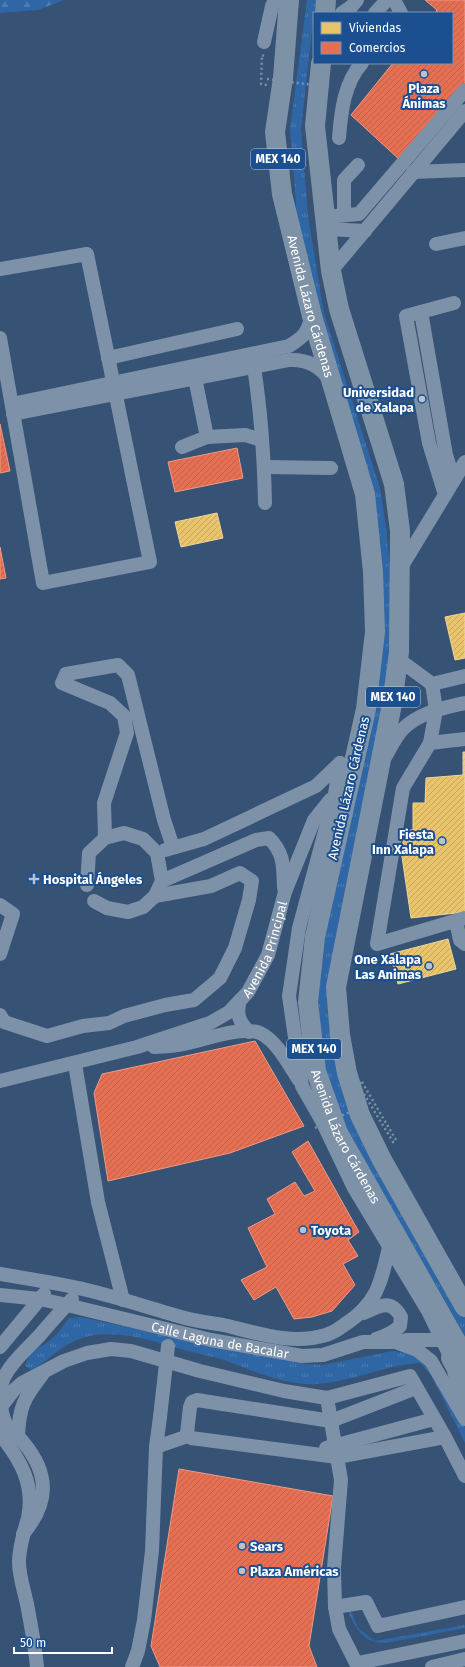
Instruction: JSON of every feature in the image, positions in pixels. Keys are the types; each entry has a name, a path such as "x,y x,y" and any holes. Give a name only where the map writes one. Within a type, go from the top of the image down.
{"highway":[{"name":"Avenida Lázaro Cárdenas","path":"289,0 283,78 275,132 282,194 312,316 365,494 373,572 375,632 366,709 315,937 308,1002 316,1071 338,1133 458,1358"},
{"path":"325,12 326,0"},
{"name":"Avenida Lázaro Cárdenas","path":"324,71 315,126 332,221 331,271 339,309 394,484 400,531 398,658 392,704 336,987 340,1035 347,1073 360,1115 382,1160 465,1307"},
{"path":"340,763 366,709"},
{"path":"458,1358 465,1383"}],"street":[{"path":"264,42 272,6 275,0"},
{"path":"343,12 352,6 356,0"},
{"path":"373,0 374,12"},
{"path":"375,12 387,0"},
{"path":"394,0 400,12"},
{"path":"339,138 342,101 356,69 361,64"},
{"path":"332,221 359,214 465,90"},
{"path":"331,271 465,111"},
{"path":"332,221 344,180 358,164"},
{"path":"413,172 465,170"},
{"path":"332,221 365,231"},
{"path":"436,244 465,238"},
{"path":"0,269 87,254 150,562 43,583 0,338"},
{"path":"445,495 429,443 406,316 454,303"},
{"path":"421,312 446,455 454,480"},
{"path":"13,409 114,389 289,346 299,340 307,332 312,316"},
{"path":"108,358 237,329"},
{"path":"114,389 195,378 298,359 317,366 332,383"},
{"path":"254,367 260,405 265,503"},
{"path":"195,378 207,437"},
{"path":"182,446 207,437 245,435 262,440"},
{"path":"400,569 465,462"},
{"path":"264,467 331,468"},
{"path":"398,658 432,684 436,710 430,743 403,788 378,944 460,919 460,940 465,944"},
{"path":"105,838 104,803 127,733 124,716 110,703 62,683 66,674 118,665 128,675 164,820 173,847"},
{"path":"432,684 465,676"},
{"path":"380,766 401,731 413,721 436,710 465,703"},
{"path":"430,743 465,739"},
{"path":"157,853 204,838 316,786 340,763"},
{"name":"Avenida Lázaro Cárdenas","path":"340,763 335,794 299,928 289,996 302,1086 322,1121 354,1188 428,1311 441,1340 458,1358"},
{"name":"Avenida Principal","path":"0,1081 76,1064 137,1048 210,1023 229,1012 248,992 268,955 285,892 314,820 335,794"},
{"path":"86,885 89,852 105,838 124,834 143,839 157,853 162,881 155,896 144,907 128,912 107,908 94,901"},
{"path":"162,881 256,840 269,838 276,846 283,860 285,892"},
{"path":"0,1015 4,1022 48,1036 83,1026 109,1023 124,1016 194,1000 220,978 235,948 249,900 252,881 240,874 211,886 155,896"},
{"path":"0,905 13,914 0,954"},
{"path":"240,1000 238,1018 242,1026 249,1032"},
{"name":"Avenida Principal","path":"137,1048 178,1045 242,1032 259,1033 272,1043 302,1086"},
{"path":"76,1064 98,1202 123,1300"},
{"name":"Calle Laguna de Bacalar","path":"0,1274 81,1289 191,1319 227,1326 255,1334 293,1340 328,1335 358,1316 370,1304 375,1295 382,1278 390,1247"},
{"path":"0,1347 53,1283"},
{"path":"38,1667 35,1641 20,1576 19,1556 23,1534 44,1490 40,1472 24,1442 6,1424 0,1408 3,1381 12,1367 81,1289"},
{"name":"Calle Laguna de Bacalar","path":"0,1295 40,1299 244,1347 302,1356 323,1355 363,1342 441,1340"},
{"path":"358,1316 379,1306 387,1304 395,1308 401,1317 400,1326 395,1331 388,1335 363,1342"},
{"path":"132,1667 138,1651 144,1620 152,1551 156,1448 171,1330"},
{"path":"394,1342 417,1350 431,1361 465,1419"},
{"path":"0,1408 22,1383 64,1361 87,1353 111,1349 131,1351 200,1371 284,1391 327,1398 410,1376 445,1437 465,1476"},
{"path":"458,1358 459,1392 465,1403"},
{"path":"12,1367 13,1374 22,1383"},
{"path":"18,1437 18,1421 21,1407 28,1393 43,1373"},
{"path":"188,1436 187,1433 190,1407 192,1402 197,1400 332,1423 416,1388"},
{"path":"327,1398 332,1423 330,1452 341,1480 334,1568 335,1607 339,1630 358,1665 465,1641"},
{"path":"330,1452 434,1419"},
{"path":"0,1434 23,1467 35,1508"},
{"path":"156,1448 188,1436 191,1438 330,1452 445,1437"},
{"path":"335,1607 366,1602 378,1626 465,1607"},
{"path":"432,1667 465,1659"}],"path":[{"path":"261,84 262,56 267,56"},
{"path":"267,72 267,79 324,71"},
{"path":"315,1128 363,1106"}],"green space":[{"path":"0,0 64,0 38,10 0,13"},
{"path":"307,0 317,0 315,12 313,12 301,129 308,216 324,313 380,488 387,533 396,651 346,911 341,1067 465,1309 465,1336 345,1127 321,1070 314,1000 330,897 369,708 370,494 314,314 297,216 290,129"},
{"path":"81,1317 228,1349 307,1364 323,1365 392,1351 409,1353 423,1359 436,1375 465,1427 465,1443 431,1375 420,1363 391,1367 334,1382 320,1384 294,1383 255,1372 223,1360 152,1341 124,1335 110,1334 96,1335 75,1340 32,1370 25,1366 30,1354 35,1349 53,1338 69,1318"},
{"path":"349,1607 358,1628 375,1641 465,1625 465,1628 386,1643 378,1642 371,1640 365,1637 360,1633 347,1608"}],"building: Viviendas":[{"path":"217,513 223,538 181,547 175,522"},
{"path":"465,613 465,658 455,660 445,617"},
{"path":"463,752 465,752 465,912 411,918 401,850 406,830 413,830 413,803 425,803 426,778 463,775"},
{"path":"448,939 456,969 398,984 390,954"}],"building: Comercios":[{"name":"Plaza Ánimas","path":"425,0 465,0 465,85 402,162 351,115 392,64 453,64 453,12 436,12 437,10"},
{"path":"0,424 10,471 0,473"},
{"path":"237,448 243,478 175,492 168,462"},
{"path":"0,547 6,578 0,579"},
{"path":"255,1041 304,1126 230,1153 108,1181 94,1093 102,1074"},
{"name":"Toyota","path":"308,1141 359,1232 348,1240 358,1256 343,1264 355,1285 332,1311 312,1317 294,1319 276,1287 254,1300 241,1280 267,1267 248,1228 275,1214 267,1199 295,1182 304,1196 315,1191 292,1152"},
{"name":"Plaza Américas","path":"179,1469 333,1496 309,1646 317,1667 160,1667 151,1646"}],"place":[{"name":"Plaza Ánimas","path":"424,74"},
{"name":"Universidad de Xalapa","path":"422,399"},
{"name":"Fiesta Inn Xalapa","path":"442,841"},
{"name":"Hospital Ángeles","path":"34,879"},
{"name":"One Xalapa Las Animas","path":"429,966"},
{"name":"Toyota","path":"303,1230"},
{"name":"Sears","path":"242,1546"},
{"name":"Plaza Américas","path":"242,1571"}]}
